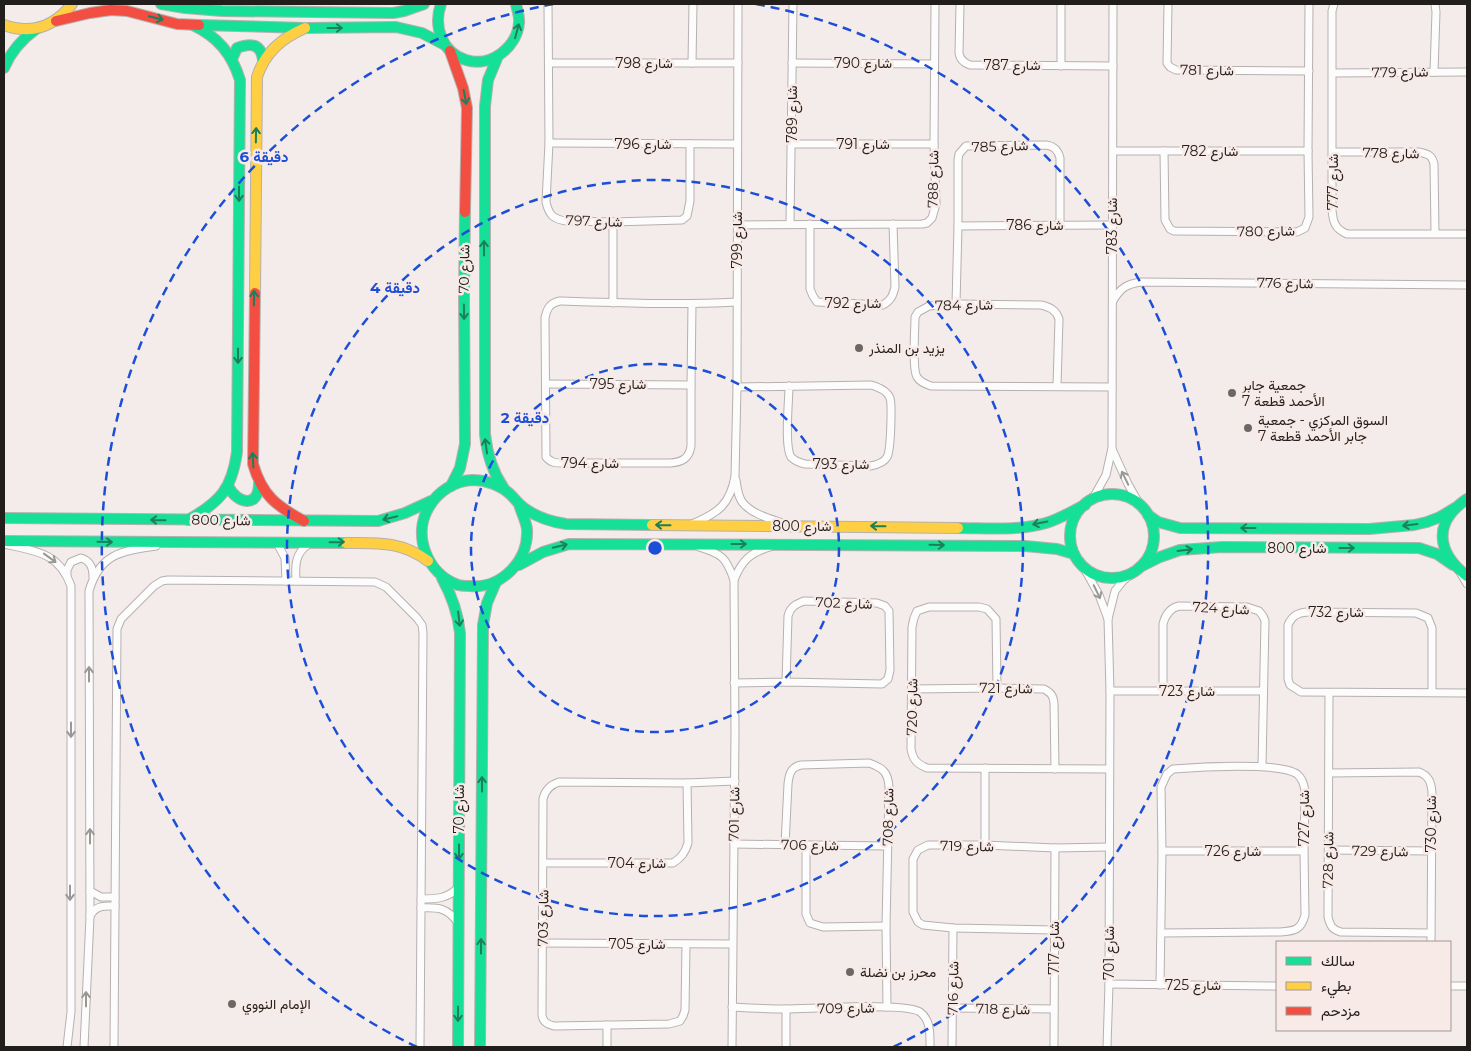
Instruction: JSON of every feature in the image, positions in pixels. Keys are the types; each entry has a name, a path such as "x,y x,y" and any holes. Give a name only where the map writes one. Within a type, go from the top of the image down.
{"main road":[{"path":"56,21 72,4"},
{"path":"161,4 201,11 393,13 424,4"},
{"name":"شارع 70","path":"441,4 437,23 439,35 448,48 461,80 467,108 464,296 465,436 460,471 451,486"},
{"name":"شارع 70","path":"505,490 496,477 490,462 486,450 485,434 485,106 487,81 491,70 498,56 512,44 519,27 516,4"},
{"path":"4,68 14,46 36,29 56,21 111,10 127,11 177,24 193,25 408,28 425,33 458,57 473,61 489,60 498,56"},
{"path":"4,25 17,29 36,29"},
{"path":"188,520 212,506 224,493 234,470 237,452 240,80 232,59 224,46 213,36 193,25"},
{"path":"228,486 235,497 245,502 253,500 260,491 253,464 256,83 258,71 263,60 278,44 286,37 305,28"},
{"path":"232,59 237,48 247,44 257,47 262,52 263,60"},
{"path":"478,480 495,484 505,490 519,504 527,525 526,547 516,567 496,582 472,587 455,583 440,575 429,562 424,552 422,541 424,518 434,499 442,491 462,482 478,480"},
{"path":"259,483 275,504 304,521"},
{"path":"1118,495 1134,501 1145,511 1153,528 1153,542 1149,556 1136,570 1120,578 1106,578 1093,574 1083,566 1074,554 1070,541 1071,527 1076,515 1088,502 1100,496 1118,495"},
{"name":"شارع 800","path":"4,518 384,520 406,514 434,499"},
{"path":"1460,571 1447,556 1443,536 1448,516 1463,501"},
{"name":"شارع 800","path":"1145,511 1158,522 1180,528 1369,529 1414,525 1440,517 1463,501"},
{"name":"شارع 800","path":"519,504 539,517 560,523 983,528 1044,524 1088,502"},
{"name":"شارع 800","path":"4,543 348,542 394,544 419,553 429,562"},
{"name":"شارع 800","path":"516,567 541,552 556,546 569,544 1025,546 1058,549 1074,554"},
{"name":"شارع 800","path":"1136,570 1160,557 1180,550 1222,547 1419,548 1442,555 1460,571"},
{"name":"شارع 70","path":"440,575 449,589 458,610 460,633 458,1047"},
{"name":"شارع 70","path":"480,1047 483,625 489,594 496,582"}],"street":[{"name":"شارع 797","path":"548,4 549,63 546,202 548,210 553,216 558,220 566,222 682,220 687,216 690,201 690,144"},
{"path":"692,63 693,4"},
{"name":"شارع 799","path":"687,526 709,515 726,502 733,488 735,476 738,4"},
{"name":"شارع 789","path":"790,224 793,4"},
{"name":"شارع 788","path":"737,225 922,224 932,218 936,204 934,144 935,4"},
{"name":"شارع 787","path":"960,4 959,53 960,58 965,64 1113,66"},
{"name":"شارع 787","path":"1061,4 1061,66"},
{"name":"شارع 783","path":"1088,502 1106,475 1112,448 1113,4"},
{"name":"شارع 781","path":"1168,4 1167,63 1176,70 1309,70"},
{"name":"شارع 780","path":"1164,151 1165,220 1170,229 1174,231 1297,232 1305,228 1309,217 1309,4"},
{"name":"شارع 777","path":"1334,4 1332,11 1332,152 1333,216 1335,226 1347,234 1467,234"},
{"path":"1434,4 1436,12 1434,72"},
{"name":"شارع 798","path":"549,63 738,64"},
{"name":"شارع 790","path":"792,63 934,64"},
{"name":"شارع 779","path":"1333,74 1467,72"},
{"name":"شارع 796","path":"548,143 737,144"},
{"name":"شارع 791","path":"792,144 934,144"},
{"name":"شارع 785","path":"956,304 958,160 966,146 1046,144 1055,148 1060,158 1060,225"},
{"name":"شارع 782","path":"1112,151 1308,151"},
{"name":"شارع 778","path":"1332,152 1419,152 1431,156 1434,164 1435,234"},
{"path":"613,222 613,303"},
{"name":"شارع 792","path":"810,224 810,289 817,302 883,305 890,301 895,287 893,224"},
{"name":"شارع 786","path":"958,226 1112,225"},
{"name":"شارع 776","path":"1112,303 1121,288 1130,283 1140,282 1467,285"},
{"name":"شارع 794","path":"692,304 691,446 690,452 685,459 681,462 564,463 552,462 546,457 545,318 549,306 554,302 560,301 692,304 737,302"},
{"name":"شارع 784","path":"1057,386 1059,319 1057,313 1053,310 1041,305 956,304 925,307 915,317 915,372 920,381 930,386 1112,387"},
{"name":"شارع 795","path":"546,384 690,385"},
{"name":"شارع 793","path":"737,386 789,386 871,386 878,387 886,392 890,398 891,405 887,457 877,465 870,466 805,464 792,458 788,443 789,386"},
{"name":"شارع 783","path":"1112,448 1128,484 1145,511"},
{"name":"شارع 799","path":"735,476 743,502 753,511 788,525"},
{"path":"4,543 42,552 57,563 67,576 71,586 71,1012 67,1047"},
{"path":"84,1047 90,917 90,591 98,570 113,556 126,551 182,543"},
{"path":"277,543 285,558 286,581"},
{"path":"296,581 295,566 298,556 303,548 311,543"},
{"name":"شارع 701","path":"689,544 721,555 726,560 734,580 732,1047"},
{"path":"734,580 739,568 747,558 759,550 779,544"},
{"path":"67,576 67,570 71,562 81,558 89,561 92,566 93,580"},
{"name":"شارع 701","path":"1083,566 1099,595 1108,619"},
{"name":"شارع 701","path":"1108,1047 1110,691 1108,619 1115,590 1136,570"},
{"path":"1460,571 1467,584"},
{"path":"114,1047 118,630 124,616 154,586 165,580 378,582 386,587 422,625 420,1047"},
{"name":"شارع 702","path":"734,683 882,684 888,679 890,670 889,611 885,606 877,603 804,601 796,604 789,610 788,616 786,682"},
{"name":"شارع 720","path":"997,688 996,619 987,608 929,607 917,611 912,627 911,749 915,761 927,768 1109,769"},
{"name":"شارع 724","path":"1163,690 1163,624 1164,618 1174,607 1247,607 1260,611 1265,621 1262,766"},
{"name":"شارع 732","path":"1432,693 1432,628 1428,618 1416,613 1301,612 1291,618 1288,625 1288,679 1290,685 1301,692 1432,693 1467,693"},
{"name":"شارع 721","path":"912,689 1044,689 1050,692 1054,702 1055,769"},
{"name":"شارع 723","path":"1110,691 1263,691"},
{"name":"شارع 728","path":"1329,692 1328,917 1332,928 1341,932 1431,933"},
{"name":"شارع 708","path":"785,845 788,784 789,775 792,770 801,764 869,764 878,766 884,771 888,779 887,1007"},
{"name":"شارع 727","path":"1160,985 1161,787 1167,774 1173,769 1262,766 1286,769 1298,775 1304,783 1305,791 1306,915 1298,929 1290,932 1161,933"},
{"path":"985,768 985,846"},
{"name":"شارع 730","path":"1329,773 1419,772 1429,779 1431,784 1431,941"},
{"name":"شارع 703","path":"686,945 685,1010 680,1020 669,1024 554,1026 545,1023 542,1014 543,798 545,793 554,784 559,782 687,783 734,781"},
{"name":"شارع 704","path":"544,863 673,864 685,853 688,843 687,783"},
{"name":"شارع 706","path":"734,844 887,846"},
{"path":"806,845 806,914 810,922 823,927 886,926"},
{"name":"شارع 719","path":"1054,930 953,928 923,925 915,918 913,912 913,859 918,850 928,845 1055,848 1109,847"},
{"name":"شارع 717","path":"1054,1047 1055,848"},
{"name":"شارع 729","path":"1329,850 1431,851"},
{"name":"شارع 726","path":"1162,851 1304,851"},
{"path":"421,899 441,898 450,895 459,887"},
{"path":"90,891 101,897 115,897"},
{"path":"90,917 93,911 99,907 115,906"},
{"path":"421,908 440,908 450,914 458,923"},
{"name":"شارع 716","path":"952,1047 953,928"},
{"name":"شارع 705","path":"542,944 732,944"},
{"name":"شارع 725","path":"1109,984 1276,986"},
{"path":"1451,986 1467,986"},
{"name":"شارع 709","path":"732,1007 786,1009 887,1007 914,1009 925,1017 929,1027 930,1047"},
{"name":"شارع 718","path":"953,1008 1054,1009"},
{"path":"786,1009 786,1047"},
{"path":"607,1025 607,1047"}],"traffic: fast":[{"path":"161,4 222,11 393,13 424,4"},
{"path":"441,4 438,21 439,30 445,45 458,56 475,62 485,61 501,54 513,40 519,21 516,4"},
{"path":"188,520 208,507 223,493 232,476 237,452 240,80 233,62 223,47 210,35 193,25"},
{"path":"199,25 305,28 396,27 422,33 445,45"},
{"path":"4,68 17,46 36,29"},
{"path":"232,59 237,48 250,45 260,50 263,60"},
{"path":"498,56 488,80 485,106 485,434 491,462 503,487"},
{"path":"451,486 460,468 465,444 465,212"},
{"path":"519,504 527,529 526,541 518,562 502,578 481,586 460,585 447,580 431,563 423,541 422,529 424,518 437,496 459,482 483,481 498,486 507,491 527,510 556,522 566,524 652,525"},
{"path":"228,486 237,497 247,501 255,497 259,483"},
{"path":"1112,494 1135,501 1147,513 1154,536 1147,559 1135,571 1112,578 1089,571 1077,559 1070,536 1077,513 1089,501 1112,494"},
{"path":"1467,499 1448,517 1443,537 1444,547 1449,557 1467,576"},
{"path":"4,518 378,521 405,513 431,501"},
{"path":"958,528 1036,526 1085,505"},
{"path":"1148,515 1158,522 1180,528 1369,529 1427,522 1455,508"},
{"path":"4,541 346,543"},
{"path":"519,565 543,552 569,544 1025,546 1057,549 1074,554"},
{"path":"1140,567 1180,550 1222,547 1419,548 1437,554 1453,565"},
{"path":"442,578 454,605 460,633 458,1047"},
{"path":"480,1047 483,625 487,603 496,582"}],"traffic: slow":[{"path":"4,25 24,29 42,27 58,18 72,4"},
{"path":"255,293 257,77 260,68 275,47 289,36 305,28"},
{"path":"652,525 958,528"},
{"path":"346,543 389,544 409,550 428,561"}],"traffic: jam":[{"path":"56,21 111,10 127,11 177,24 199,25"},
{"path":"450,51 463,88 467,108 465,212"},
{"path":"255,293 253,464 261,484 271,499 304,521"}],"place":[{"name":"يزيد بن المنذر","path":"859,348"},
{"name":"جمعية جابر الأحمد قطعة 7","path":"1232,393"},
{"name":"السوق المركزي - جمعية جابر الأحمد قطعة 7","path":"1248,428"},
{"name":"محرز بن نضلة","path":"850,972"},
{"name":"الإمام النووي","path":"232,1004"}]}
